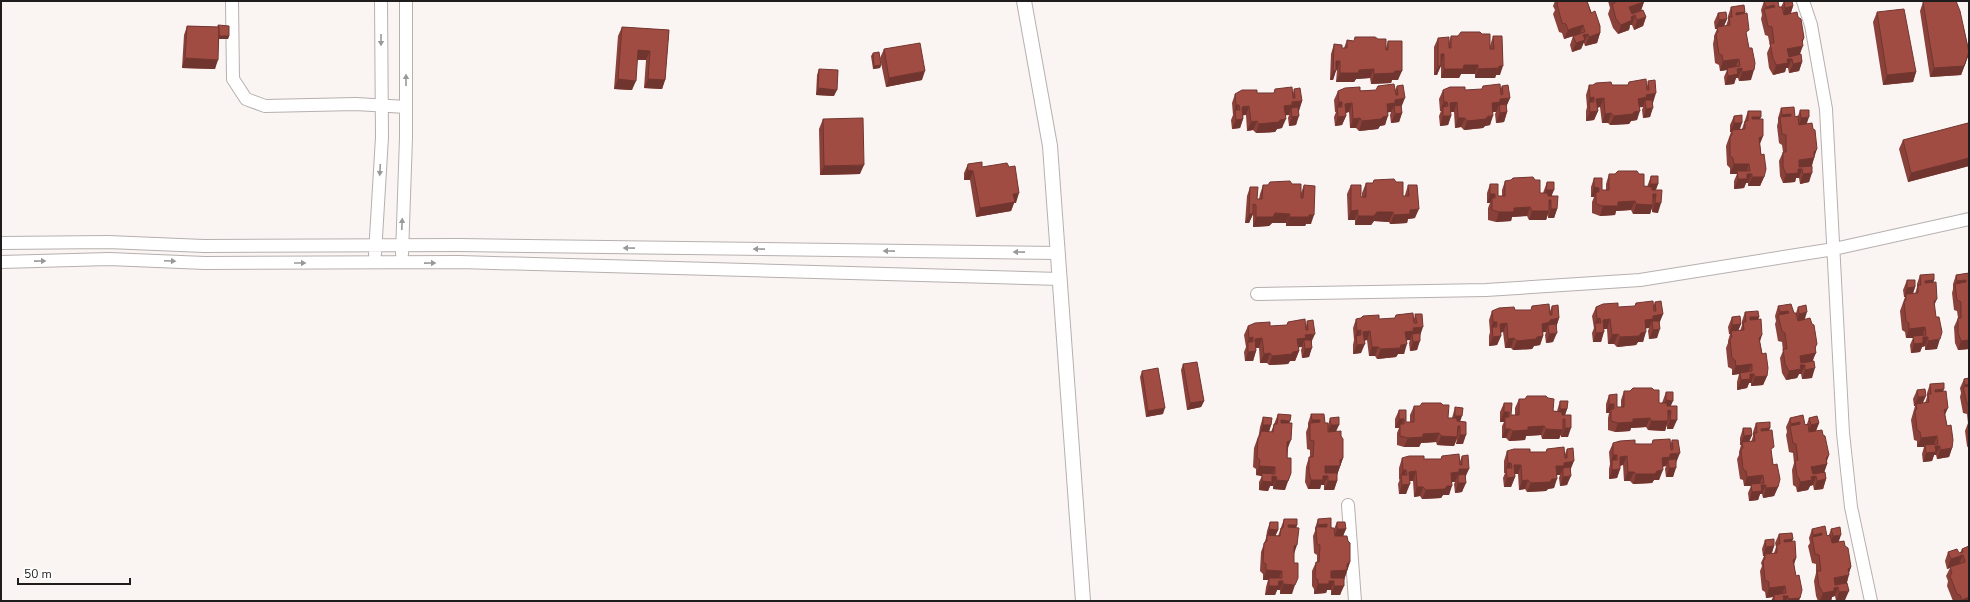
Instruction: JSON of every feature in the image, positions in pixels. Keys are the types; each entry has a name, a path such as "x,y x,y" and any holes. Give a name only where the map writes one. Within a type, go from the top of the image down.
{"street":[{"path":"232,1 233,79 246,99 265,106 356,104 406,108"},
{"path":"375,263 382,137 381,1"},
{"path":"402,263 406,108 406,1"},
{"path":"1024,1 1050,146 1082,601"},
{"path":"1803,1 1811,25 1826,109 1844,448 1850,508 1871,601"},
{"path":"1257,294 1486,290 1640,280 1834,249 1969,219"},
{"path":"1,243 108,242 204,246 402,246 1058,253"},
{"path":"1,262 109,259 205,263 460,262 1060,279"},
{"path":"1348,505 1355,601"}],"building":[{"path":"1558,1 1587,1 1591,13 1595,11 1600,26 1600,33 1589,37 1588,34 1583,35 1585,40 1576,43 1573,36 1585,32 1583,25 1568,30 1566,24 1562,23 1557,4"},
{"path":"1614,1 1644,1 1629,7 1632,14 1643,10 1646,17 1637,20 1635,15 1631,17 1632,20 1621,25 1616,19 1612,4 1615,3"},
{"path":"1764,1 1778,1 1779,7 1782,7 1784,15 1797,12 1798,17 1801,19 1804,38 1802,40 1803,46 1787,49 1789,57 1801,54 1802,62 1793,64 1792,59 1787,59 1788,63 1776,65 1770,43 1774,43 1772,27 1768,26 1764,9 1775,7 1774,5 1766,7"},
{"path":"1784,1 1792,1 1793,6 1785,8"},
{"path":"1956,1 1960,11 1969,52 1964,66 1934,68 1923,2"},
{"path":"1744,5 1745,12 1736,13 1736,15 1747,13 1749,30 1746,32 1749,48 1752,48 1755,63 1754,70 1742,72 1742,68 1737,69 1738,74 1728,76 1727,68 1740,66 1739,59 1723,61 1722,55 1719,54 1716,34 1718,32 1717,27 1730,25 1729,17 1732,17 1731,7"},
{"path":"1904,9 1916,72 1887,75 1877,12"},
{"path":"1726,12 1727,19 1719,20 1718,13"},
{"path":"218,25 229,26 229,36 219,36"},
{"path":"187,26 219,27 218,60 185,58"},
{"path":"622,27 669,30 665,80 648,79 650,51 638,50 636,81 618,79"},
{"path":"1461,32 1480,32 1482,34 1490,34 1490,49 1494,49 1493,36 1502,36 1503,66 1499,66 1499,68 1478,69 1478,65 1464,65 1463,69 1444,69 1444,54 1441,54 1441,66 1438,66 1438,38 1449,37 1449,48 1451,48 1451,36 1458,36"},
{"path":"1355,37 1375,37 1378,39 1386,39 1386,50 1388,50 1388,41 1402,41 1402,71 1374,74 1374,69 1359,70 1358,73 1340,73 1340,61 1336,61 1336,71 1333,71 1334,44 1342,45 1342,48 1347,48 1347,40 1354,41"},
{"path":"920,43 925,71 889,78 884,49"},
{"path":"879,52 881,65 874,66 873,53"},
{"path":"819,69 838,70 837,90 818,88"},
{"path":"1646,79 1647,90 1649,90 1648,81 1655,80 1656,93 1646,95 1647,97 1638,99 1640,111 1634,112 1633,114 1614,116 1611,113 1605,114 1604,98 1596,99 1598,111 1590,112 1589,102 1594,102 1594,97 1590,98 1589,85 1611,82 1612,85 1628,85 1629,82"},
{"path":"1394,84 1396,95 1398,95 1397,86 1403,85 1405,98 1395,100 1395,103 1387,104 1388,116 1381,119 1362,121 1360,118 1353,119 1352,103 1345,104 1346,116 1338,117 1337,107 1342,107 1342,102 1339,102 1338,91 1345,88 1360,87 1360,91 1376,90 1378,86"},
{"path":"1500,84 1501,95 1503,94 1502,86 1508,85 1510,98 1500,99 1500,102 1492,103 1493,116 1488,116 1486,119 1467,121 1465,118 1458,118 1457,102 1450,103 1451,116 1443,116 1443,107 1448,106 1447,102 1444,102 1443,90 1450,87 1465,87 1465,90 1482,89 1483,86"},
{"path":"1292,87 1293,98 1295,98 1294,89 1300,88 1302,101 1292,102 1292,105 1284,106 1286,119 1280,120 1279,122 1259,124 1257,121 1251,122 1249,106 1242,107 1243,119 1236,120 1235,110 1240,110 1239,105 1236,105 1235,94 1242,90 1257,90 1257,93 1274,93 1275,89"},
{"path":"1645,100 1652,100 1653,108 1646,109"},
{"path":"1506,104 1507,112 1500,113 1499,105"},
{"path":"1401,105 1402,113 1395,114 1394,106"},
{"path":"1298,107 1299,116 1292,117 1291,108"},
{"path":"1794,107 1795,117 1798,116 1799,125 1812,123 1813,129 1815,130 1817,149 1814,152 1814,158 1799,160 1799,167 1812,166 1812,173 1803,174 1802,169 1798,169 1798,173 1786,174 1783,167 1783,152 1786,152 1786,135 1782,134 1780,117 1791,116 1791,114 1782,115 1781,108"},
{"path":"1800,110 1809,110 1809,117 1801,118"},
{"path":"1748,111 1761,111 1761,117 1752,117 1752,119 1763,119 1763,136 1759,138 1761,155 1764,154 1766,169 1764,177 1752,177 1752,174 1747,174 1747,179 1738,179 1737,171 1750,171 1749,164 1734,164 1733,158 1730,156 1730,137 1732,135 1732,130 1745,129 1745,121 1748,121"},
{"path":"1742,115 1742,123 1734,123 1734,116"},
{"path":"863,118 864,165 824,166 823,119"},
{"path":"1968,123 1969,158 1911,173 1903,140"},
{"path":"982,162 982,167 1007,163 1009,167 1015,166 1019,193 1013,194 1015,202 980,208 973,171 967,170 968,164"},
{"path":"1618,171 1637,171 1639,174 1644,174 1644,186 1652,187 1652,190 1662,190 1661,203 1655,203 1656,194 1653,194 1653,205 1636,204 1635,201 1618,202 1618,206 1603,206 1596,204 1596,192 1599,192 1599,188 1594,187 1594,178 1602,178 1602,190 1609,190 1609,174 1615,174"},
{"path":"1651,176 1658,176 1658,184 1650,184"},
{"path":"1533,177 1535,180 1540,180 1540,193 1548,193 1548,196 1558,196 1557,209 1551,209 1551,200 1549,200 1549,211 1532,211 1530,207 1514,208 1514,212 1499,212 1492,210 1492,198 1495,198 1495,194 1490,194 1490,184 1498,184 1498,196 1505,196 1505,181 1513,178"},
{"path":"1394,179 1396,182 1403,182 1403,196 1409,196 1408,185 1417,185 1419,209 1410,210 1410,214 1394,215 1393,212 1377,212 1374,216 1358,216 1358,210 1351,211 1351,185 1361,185 1361,197 1366,197 1366,183 1373,183 1374,180"},
{"path":"1290,181 1292,184 1301,184 1301,198 1303,198 1304,185 1315,186 1314,215 1309,215 1309,217 1289,217 1290,214 1275,213 1273,217 1256,217 1256,205 1253,204 1253,214 1249,214 1250,187 1258,187 1257,199 1262,199 1263,185 1268,185 1270,182"},
{"path":"1547,182 1554,182 1554,190 1546,190"},
{"path":"1969,273 1969,340 1961,341 1958,333 1958,318 1961,318 1961,302 1957,300 1955,284 1966,282 1966,280 1957,281 1956,275"},
{"path":"1934,274 1934,280 1925,281 1925,283 1936,282 1937,299 1934,301 1936,317 1939,317 1942,332 1940,339 1928,341 1928,337 1923,337 1923,343 1914,344 1913,336 1926,335 1925,327 1909,329 1909,323 1906,321 1904,302 1906,300 1906,294 1918,293 1918,285 1921,285 1920,275"},
{"path":"1907,280 1915,280 1915,287 1907,288"},
{"path":"1653,301 1654,311 1656,311 1655,302 1661,301 1663,314 1653,316 1653,319 1645,320 1646,332 1641,333 1639,336 1620,337 1618,334 1612,335 1610,319 1603,320 1604,332 1596,333 1595,323 1601,323 1600,318 1597,319 1596,307 1603,304 1618,303 1618,307 1635,306 1636,303"},
{"path":"1549,304 1550,315 1552,315 1552,306 1558,305 1559,318 1542,324 1543,336 1537,337 1536,339 1517,341 1514,338 1508,339 1507,323 1500,324 1501,336 1493,337 1492,327 1497,327 1497,322 1493,322 1492,311 1499,308 1514,307 1515,310 1531,310 1532,306"},
{"path":"1791,304 1798,321 1810,318 1812,324 1814,325 1817,344 1815,347 1816,353 1800,356 1801,363 1814,361 1815,368 1805,370 1805,365 1800,365 1801,369 1789,371 1785,364 1783,349 1787,349 1785,333 1782,331 1778,315 1789,313 1788,311 1780,312 1778,306"},
{"path":"1806,305 1807,312 1799,314 1798,307"},
{"path":"1758,311 1759,317 1750,317 1750,320 1761,319 1762,335 1759,338 1762,354 1766,353 1768,368 1767,376 1755,377 1754,374 1750,374 1750,379 1741,380 1740,373 1752,371 1752,364 1736,366 1735,360 1732,358 1730,339 1732,337 1731,331 1744,330 1743,322 1746,322 1745,312"},
{"path":"1413,313 1414,323 1417,323 1415,314 1422,314 1423,327 1413,328 1414,331 1405,332 1407,344 1401,345 1400,348 1381,349 1378,347 1372,347 1370,331 1363,332 1365,344 1357,345 1356,336 1361,335 1361,330 1357,331 1356,319 1363,316 1379,315 1379,319 1395,318 1396,315"},
{"path":"1740,316 1741,324 1732,325 1732,317"},
{"path":"1305,319 1306,330 1308,330 1307,321 1313,320 1315,334 1305,335 1306,338 1297,339 1299,351 1293,352 1292,354 1272,356 1270,353 1264,354 1262,338 1255,339 1256,351 1248,352 1248,342 1253,342 1253,337 1249,338 1248,326 1255,323 1270,322 1270,326 1287,325 1288,322"},
{"path":"1652,321 1659,321 1660,329 1653,330"},
{"path":"1556,324 1557,333 1549,334 1548,325"},
{"path":"1420,333 1420,341 1413,342 1412,334"},
{"path":"1304,340 1311,340 1312,348 1305,349"},
{"path":"1197,362 1204,401 1190,403 1183,364"},
{"path":"1158,368 1165,408 1148,411 1142,371"},
{"path":"1969,378 1969,384 1965,385 1964,379"},
{"path":"1944,383 1944,389 1935,390 1935,392 1946,391 1948,408 1944,410 1947,426 1951,425 1953,440 1952,448 1940,450 1940,446 1935,446 1936,452 1926,453 1925,445 1938,444 1937,436 1921,438 1920,432 1917,430 1915,411 1917,409 1916,404 1929,402 1928,394 1931,394 1930,384"},
{"path":"1969,386 1969,404 1967,404 1963,387"},
{"path":"1633,388 1652,388 1654,390 1659,390 1659,403 1667,403 1667,406 1677,406 1677,420 1670,420 1671,411 1668,410 1668,421 1651,421 1650,418 1633,419 1633,422 1618,423 1611,421 1611,409 1614,409 1614,404 1609,404 1609,395 1617,394 1617,407 1624,407 1624,391 1630,391"},
{"path":"1925,389 1926,396 1918,397 1917,390"},
{"path":"1666,392 1673,392 1673,401 1666,400"},
{"path":"1527,396 1546,396 1554,399 1553,411 1562,412 1562,415 1571,415 1571,428 1565,428 1565,419 1563,419 1563,430 1546,429 1544,426 1528,427 1528,430 1513,431 1510,429 1505,429 1505,417 1509,417 1509,412 1504,412 1504,403 1512,403 1511,415 1519,415 1519,399 1525,399"},
{"path":"1560,401 1568,401 1567,409 1560,409"},
{"path":"1422,403 1441,403 1443,405 1449,405 1448,418 1457,418 1457,421 1466,422 1466,435 1460,435 1460,426 1458,426 1457,437 1441,436 1439,433 1423,434 1423,437 1408,438 1400,436 1400,424 1404,424 1404,419 1399,419 1399,410 1406,410 1406,422 1414,422 1414,406 1420,406"},
{"path":"1455,407 1463,408 1462,416 1455,416"},
{"path":"1278,414 1291,415 1290,421 1281,420 1281,423 1292,423 1291,440 1287,442 1287,458 1291,458 1291,473 1288,481 1276,480 1277,477 1272,476 1272,482 1262,481 1262,473 1275,474 1275,467 1259,466 1260,460 1257,458 1258,438 1261,431 1273,432 1274,424 1277,424"},
{"path":"1311,414 1324,414 1325,423 1328,423 1328,432 1341,431 1341,436 1343,439 1343,458 1340,460 1340,466 1325,466 1325,473 1337,473 1337,481 1328,481 1328,476 1323,476 1323,480 1311,480 1309,472 1309,457 1313,457 1314,441 1310,440 1310,423 1320,422 1320,420 1312,420"},
{"path":"1803,415 1805,425 1808,424 1809,432 1822,430 1823,435 1825,436 1829,455 1826,458 1827,464 1811,467 1813,474 1825,472 1826,479 1817,481 1816,476 1811,477 1812,480 1800,482 1797,476 1795,461 1798,460 1796,444 1793,443 1790,426 1800,424 1800,422 1791,424 1790,418"},
{"path":"1817,416 1819,423 1811,425 1809,418"},
{"path":"1263,417 1272,418 1271,425 1263,425"},
{"path":"1339,417 1339,425 1331,425 1330,418"},
{"path":"1770,422 1770,428 1761,429 1761,431 1772,430 1774,447 1771,449 1773,465 1777,464 1780,479 1778,487 1766,488 1766,485 1761,485 1762,491 1752,492 1751,484 1764,483 1763,475 1747,477 1746,471 1743,469 1741,450 1743,448 1742,442 1755,441 1754,433 1757,433 1756,423"},
{"path":"1743,428 1751,428 1752,435 1744,436"},
{"path":"1670,439 1671,450 1673,449 1672,440 1678,440 1680,453 1670,454 1670,457 1662,458 1663,470 1657,471 1655,474 1636,474 1634,472 1628,472 1627,456 1620,457 1620,469 1612,470 1612,460 1617,460 1617,455 1613,455 1613,443 1635,440 1635,444 1652,444 1653,440"},
{"path":"1564,447 1565,458 1567,458 1567,449 1573,448 1574,461 1564,463 1564,466 1556,466 1557,479 1552,479 1550,482 1531,483 1528,480 1522,481 1521,465 1514,465 1515,477 1507,478 1506,468 1512,468 1511,463 1508,463 1507,451 1514,449 1530,449 1530,452 1546,452 1547,449"},
{"path":"1459,454 1460,465 1462,465 1462,456 1468,455 1469,469 1459,469 1459,472 1451,473 1452,486 1447,486 1445,489 1426,490 1423,487 1417,487 1416,471 1409,472 1410,484 1402,485 1401,475 1407,475 1406,470 1403,470 1402,458 1409,456 1424,456 1424,459 1441,459 1442,456"},
{"path":"1676,459 1676,468 1669,468 1668,460"},
{"path":"1570,467 1571,476 1563,477 1563,468"},
{"path":"1465,474 1466,483 1458,483 1458,475"},
{"path":"1331,518 1331,528 1334,528 1335,536 1347,536 1350,543 1350,562 1347,564 1347,570 1331,571 1331,578 1344,578 1344,586 1334,586 1334,581 1329,581 1329,584 1318,584 1318,580 1315,577 1316,562 1319,562 1320,545 1317,544 1316,527 1327,527 1327,524 1318,525 1318,519"},
{"path":"1284,519 1297,519 1297,525 1288,525 1288,527 1299,528 1297,545 1294,546 1294,563 1298,563 1298,578 1295,585 1283,584 1283,581 1279,581 1278,586 1269,586 1269,578 1282,578 1282,571 1266,570 1266,564 1263,562 1264,543 1267,541 1267,535 1280,536"},
{"path":"1270,522 1278,522 1278,530 1269,529"},
{"path":"1337,522 1345,522 1346,529 1337,529"},
{"path":"1825,526 1827,536 1830,535 1832,543 1844,541 1845,546 1848,548 1851,567 1848,569 1849,575 1834,578 1835,585 1847,583 1849,591 1839,592 1838,587 1834,588 1834,591 1823,593 1819,586 1817,571 1821,571 1819,555 1815,554 1812,537 1822,535 1822,533 1813,535 1812,529"},
{"path":"1840,527 1841,535 1833,536 1831,529"},
{"path":"1792,533 1793,539 1784,540 1784,542 1795,541 1796,558 1793,560 1796,576 1799,575 1802,590 1800,598 1788,599 1788,596 1783,596 1784,601 1774,601 1774,595 1786,593 1785,586 1769,588 1769,582 1765,580 1763,561 1765,559 1765,554 1777,553 1777,544 1780,544 1779,534"},
{"path":"1774,539 1774,546 1766,547 1765,540"},
{"path":"1969,546 1969,597 1962,600 1960,595 1957,594 1950,576 1952,573 1950,567 1965,562 1963,555 1951,559 1948,552 1957,549 1959,553 1963,552 1962,549"}]}
